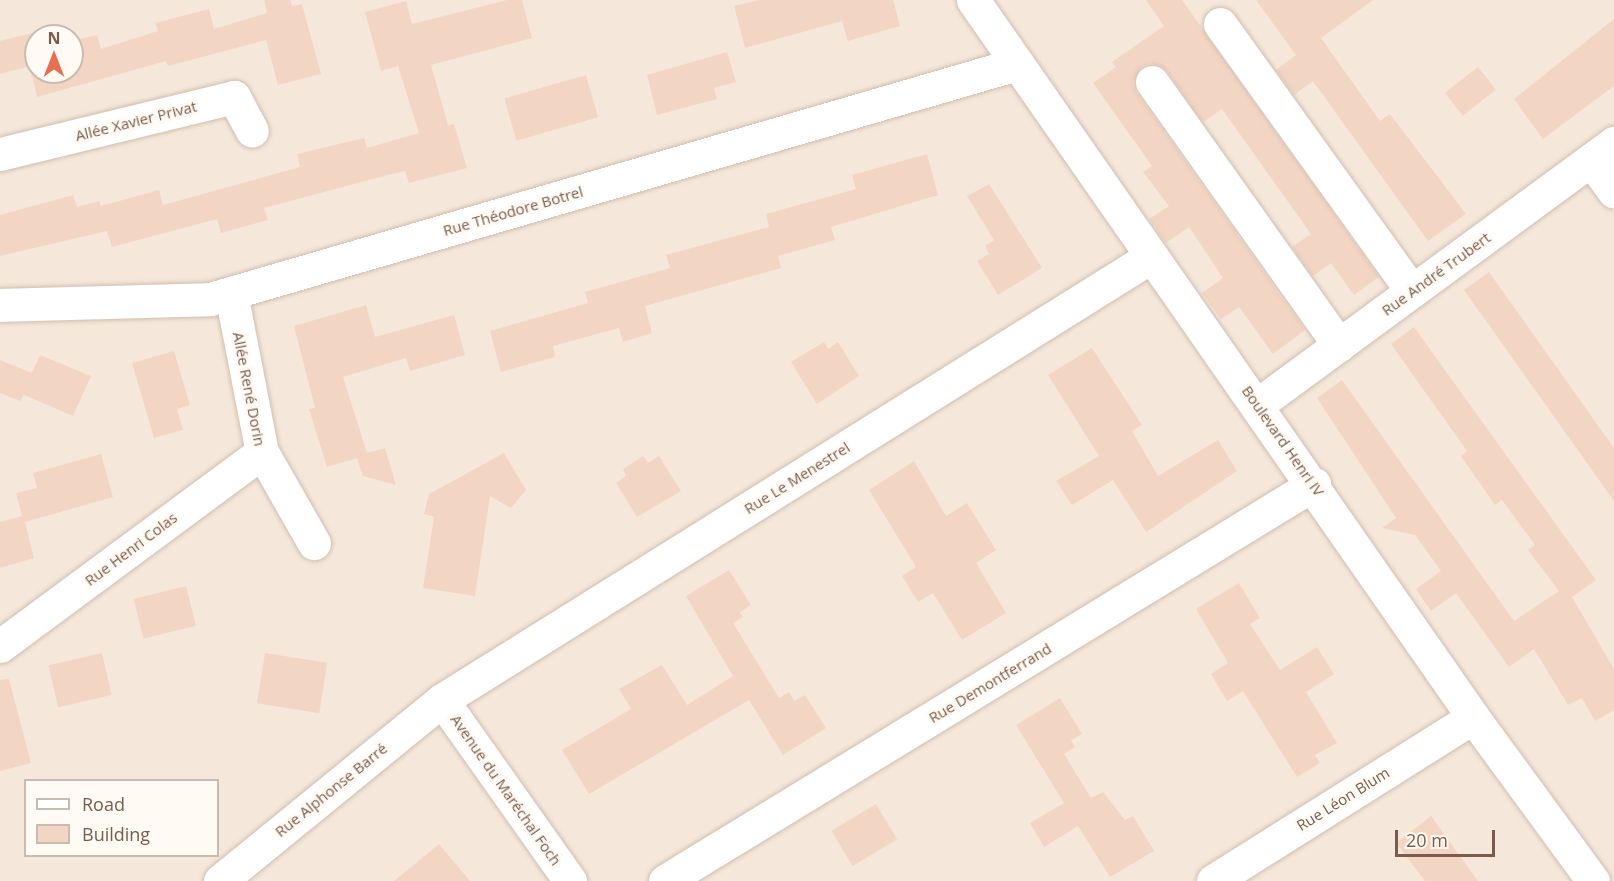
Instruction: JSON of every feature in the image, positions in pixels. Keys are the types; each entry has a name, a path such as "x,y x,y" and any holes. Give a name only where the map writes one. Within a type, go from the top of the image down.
{"street":[{"name":"Boulevard Henri IV","path":"973,0 1314,484 1473,717 1593,881"},
{"path":"1220,24 1412,291"},
{"name":"Rue Théodore Botrel","path":"0,305 199,299 231,293 1017,64"},
{"path":"1152,82 1339,345"},
{"name":"Allée Xavier Privat","path":"0,154 234,97 252,131"},
{"path":"1602,151 1614,192"},
{"name":"Rue André Trubert","path":"1257,405 1602,151"},
{"name":"Rue Le Menestrel","path":"442,700 1152,256"},
{"name":"Allée René Dorin","path":"231,293 262,452 314,543"},
{"name":"Rue Henri Colas","path":"0,646 262,452"},
{"name":"Rue Demontferrand","path":"665,881 1314,484"},
{"name":"Rue Alphonse Barré","path":"220,881 442,700"},
{"name":"Avenue du Maréchal Foch","path":"442,700 570,881"},
{"name":"Rue Léon Blum","path":"1213,881 1473,717"}],"shaded area":[{"path":"0,0 1614,0 1614,881 0,881"}],"building":[{"path":"264,0 290,0 292,6 302,4 321,74 278,85 266,40 168,66 166,61 84,84 84,38 97,35 101,49 158,31 155,23 209,9 214,29 267,13"},
{"path":"507,0 522,0 532,38 431,65 448,125 454,124 467,168 409,183 405,171 384,176 264,208 268,220 221,233 217,219 112,247 107,231 0,256 0,215 73,195 77,207 99,201 101,206 159,190 163,205 300,167 297,154 364,138 367,148 419,133 398,66 381,71 365,12 406,1 412,24"},
{"path":"759,0 893,0 900,26 848,41 842,21 745,48 734,6"},
{"path":"1146,0 1182,0 1379,277 1354,295 1331,263 1313,276 1292,247 1311,234 1222,109 1203,122 1167,71 1151,63 1141,67 1133,83 1137,93 1305,330 1273,354 1239,307 1221,319 1202,293 1223,278 1189,227 1166,243 1149,219 1169,206 1143,172 1152,166 1093,83 1116,67 1112,62 1164,26"},
{"path":"1256,0 1373,0 1321,38 1380,121 1390,114 1466,214 1428,241 1313,81 1294,95 1276,70 1296,55"},
{"path":"1614,19 1614,86 1543,139 1514,99"},
{"path":"24,35 24,68 0,74 0,41"},
{"path":"727,52 736,82 714,88 717,99 657,115 647,75"},
{"path":"1478,67 1496,90 1463,116 1445,93"},
{"path":"586,75 598,117 516,141 504,98"},
{"path":"34,84 84,84 37,97"},
{"path":"927,154 938,195 831,227 835,240 778,256 781,268 645,306 652,333 623,342 619,328 553,346 555,357 501,372 490,331 588,303 585,292 670,268 666,255 769,227 766,214 856,189 852,175"},
{"path":"989,184 1042,268 998,295 977,261 989,254 985,246 994,240 967,196"},
{"path":"1489,272 1614,448 1614,501 1464,290"},
{"path":"366,305 375,337 454,315 465,355 410,371 406,358 343,377 367,453 385,448 396,485 363,476 357,458 327,467 309,409 315,408 294,326"},
{"path":"1414,327 1596,580 1572,597 1614,669 1614,710 1595,721 1582,698 1568,705 1534,649 1509,667 1456,593 1431,611 1416,589 1441,571 1415,535 1382,528 1396,518 1317,398 1342,380 1514,621 1559,591 1528,550 1535,545 1502,500 1495,505 1461,456 1467,451 1391,344"},
{"path":"824,342 828,349 838,342 859,376 817,404 791,362"},
{"path":"1092,348 1142,425 1132,431 1158,476 1218,440 1237,471 1146,532 1113,480 1072,505 1056,481 1099,456 1048,375"},
{"path":"174,351 190,405 177,409 183,430 154,438 132,363"},
{"path":"40,355 91,376 73,416 24,395 20,401 0,393 0,360 32,373"},
{"path":"504,453 526,490 511,508 490,496 475,596 423,588 434,517 424,514 429,494"},
{"path":"101,454 113,497 25,522 34,558 0,568 0,522 22,516 16,493 37,488 33,473"},
{"path":"643,456 648,463 659,456 681,491 637,517 616,483 626,476 623,469"},
{"path":"914,461 946,516 967,503 996,550 976,563 1006,613 962,640 933,593 918,602 902,576 916,567 869,490"},
{"path":"729,570 751,605 740,612 743,617 733,623 779,698 789,692 794,701 805,695 826,728 783,755 749,700 589,794 562,750 631,709 619,689 662,665 687,705 733,676 686,596"},
{"path":"1239,583 1260,618 1250,624 1280,670 1317,647 1334,674 1306,692 1337,743 1315,755 1320,763 1297,777 1243,691 1227,701 1211,674 1228,663 1196,609"},
{"path":"186,586 196,626 144,639 134,599"},
{"path":"102,653 112,695 58,707 48,665"},
{"path":"265,653 327,663 319,713 257,703"},
{"path":"9,679 31,763 0,771 0,680"},
{"path":"1060,698 1082,734 1071,740 1075,747 1064,754 1091,798 1103,792 1125,820 1133,816 1154,851 1110,877 1078,826 1044,847 1030,823 1064,803 1016,725"},
{"path":"876,804 897,839 853,866 831,831"},
{"path":"1431,816 1478,881 1425,881 1396,843"},
{"path":"439,844 470,881 394,881"}]}
